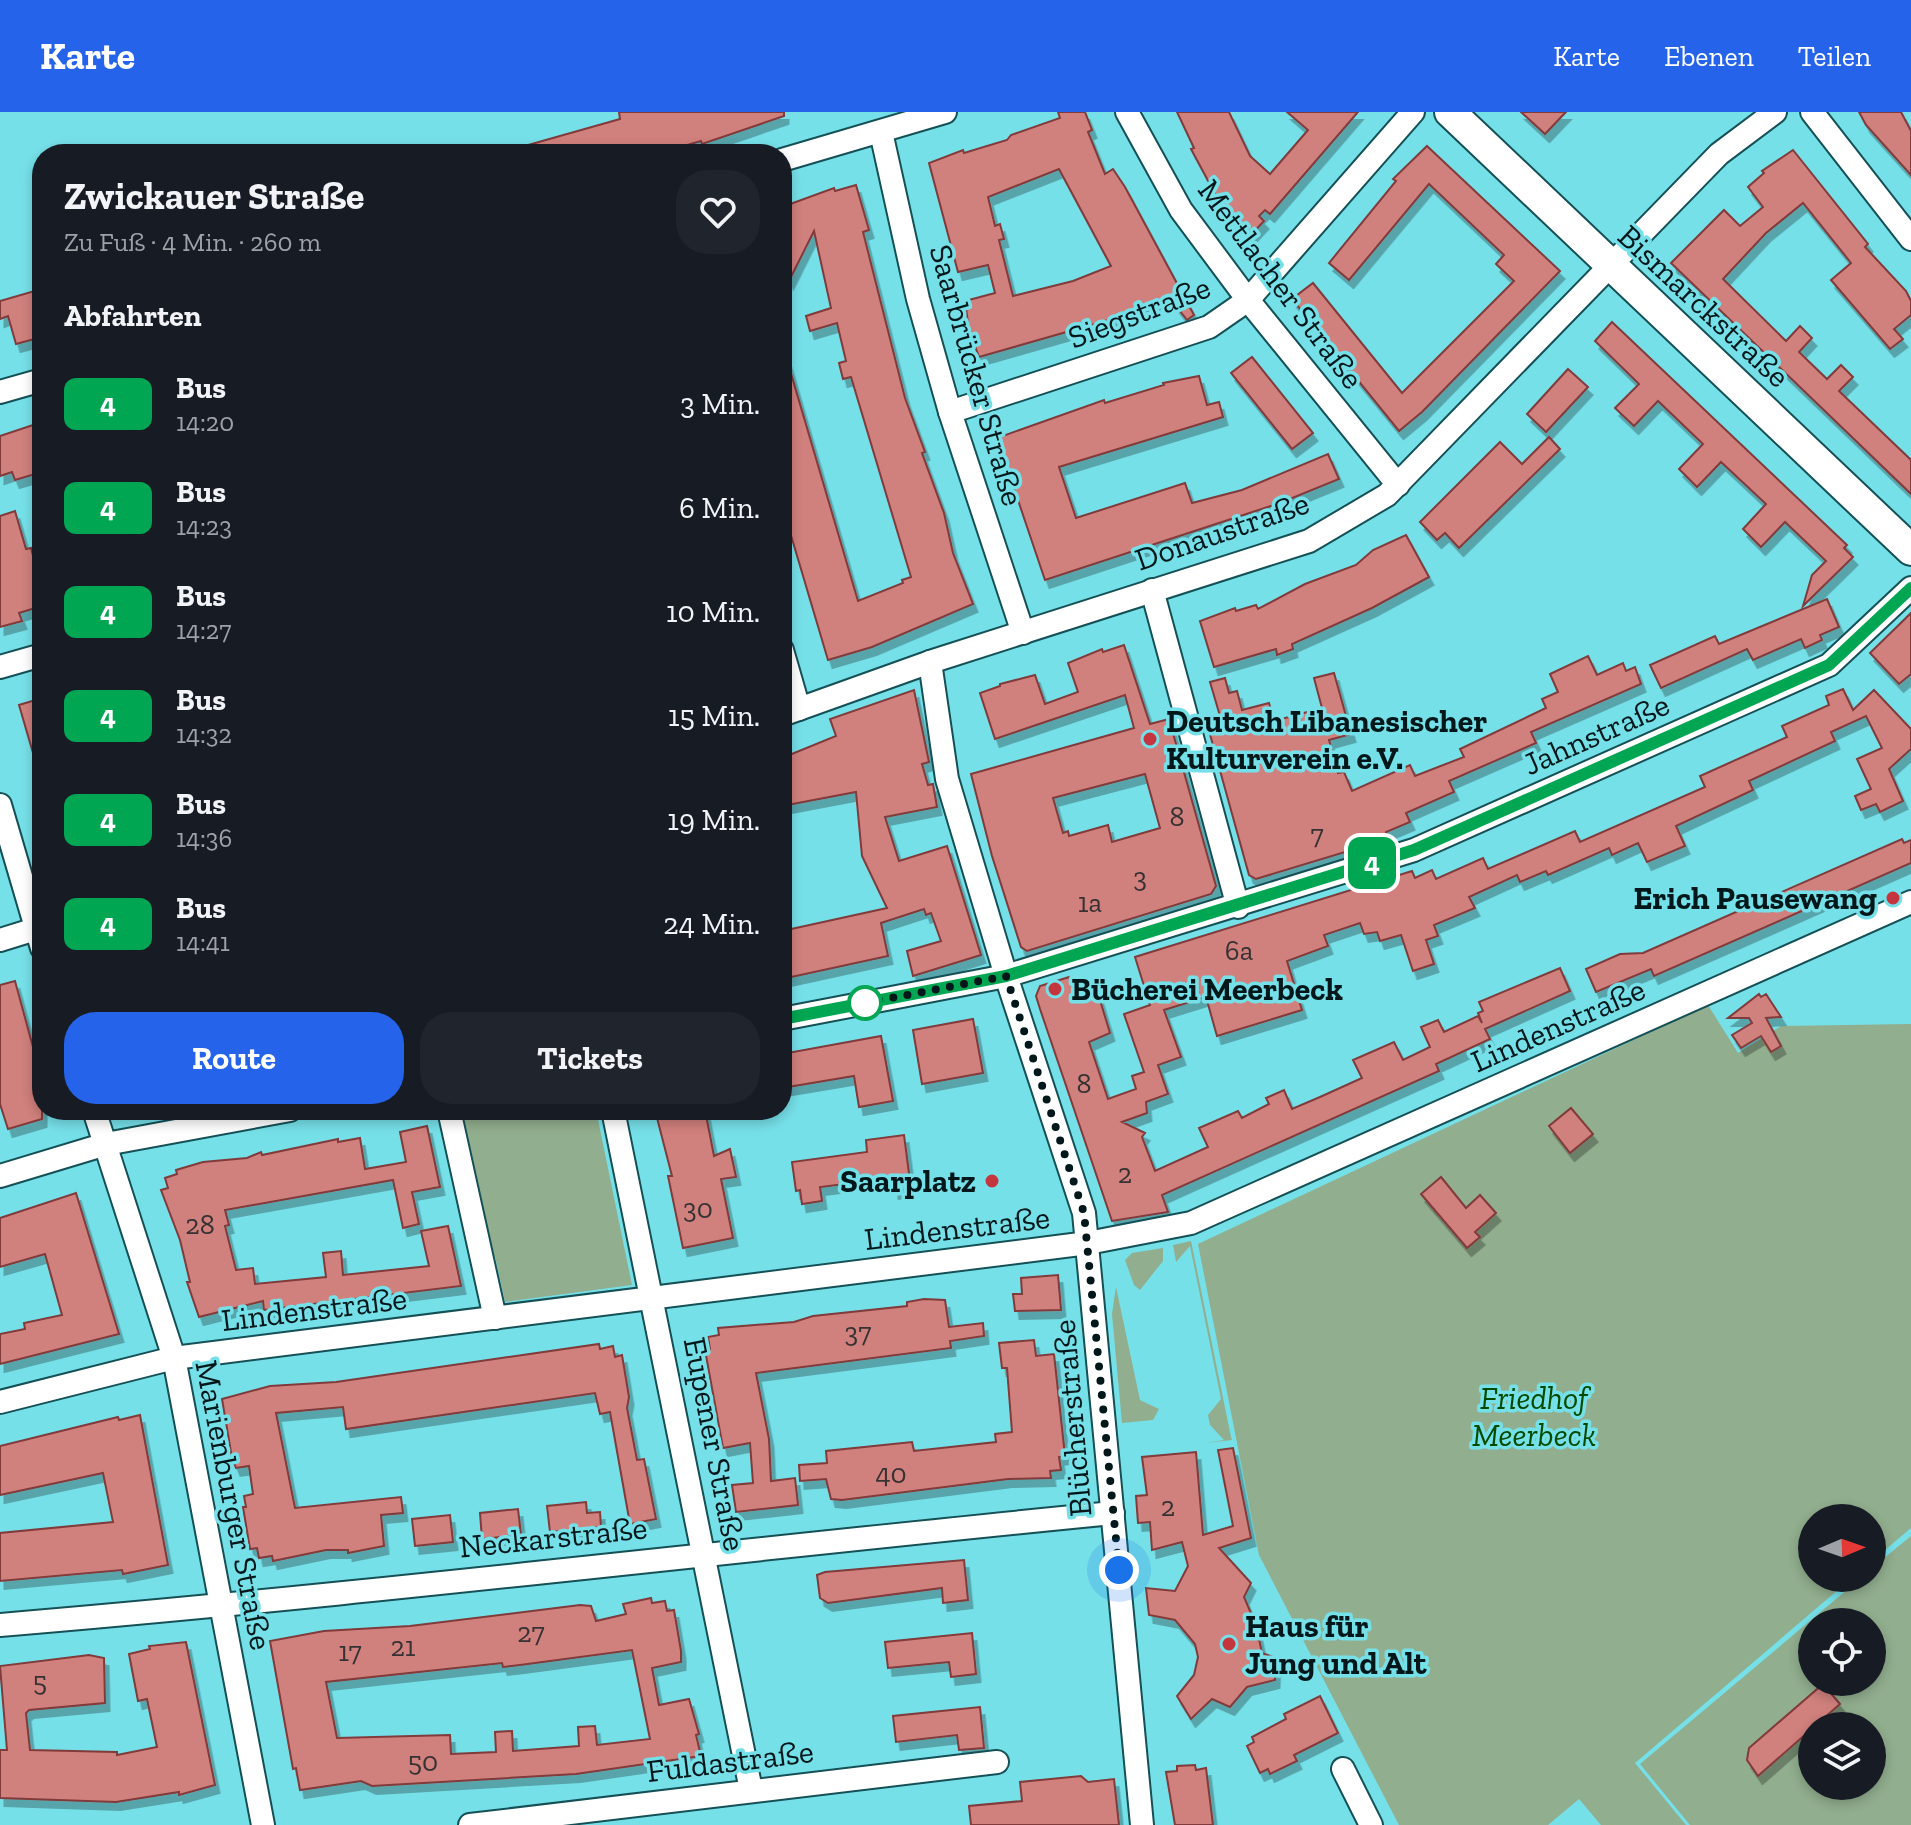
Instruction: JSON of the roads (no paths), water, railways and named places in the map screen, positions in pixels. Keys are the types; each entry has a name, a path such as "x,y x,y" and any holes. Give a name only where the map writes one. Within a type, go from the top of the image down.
{"main road":[{"name":"Bismarckstraße","path":"1450,112 1911,550"}],"street":[{"path":"792,157 945,112"},
{"name":"Mettlacher Straße","path":"1127,112 1181,210 1248,300 1398,485"},
{"name":"Siegstraße","path":"950,412 1209,327 1248,300 1413,112"},
{"name":"Donaustraße","path":"792,712 930,662 1309,541 1398,485 1719,154 1775,112"},
{"path":"1812,112 1911,239"},
{"name":"Saarbrücker Straße","path":"881,132 918,299 950,412 1023,633"},
{"path":"0,392 32,383"},
{"name":"Jahnstraße","path":"792,1017 1006,976 1238,907 1414,850 1829,665 1911,588"},
{"path":"1152,590 1238,907"},
{"path":"0,667 32,658"},
{"name":"Blücherstraße","path":"930,662 947,779 1006,976 1084,1213 1142,1825"},
{"path":"0,805 32,909"},
{"name":"Lindenstraße","path":"0,1402 174,1358 1088,1243 1191,1223 1911,902"},
{"path":"0,940 32,936"},
{"name":"Marienburger Straße","path":"98,1120 174,1358 263,1825"},
{"path":"0,1176 106,1144 236,1120"},
{"path":"451,1120 495,1318"},
{"name":"Eupener Straße","path":"615,1120 654,1299 751,1790"},
{"name":"Neckarstraße","path":"0,1625 223,1606 702,1552 1113,1513"},
{"name":"Fuldastraße","path":"470,1825 997,1762"},
{"path":"1343,1769 1371,1825"}],"place":[{"name":"Deutsch Libanesischer Kulturverein e.V.","path":"1150,739"},
{"name":"Erich Pausewang","path":"1893,898"},
{"name":"Bücherei Meerbeck","path":"1055,989"},
{"name":"Saarplatz","path":"992,1181"},
{"name":"Haus für Jung und Alt","path":"1229,1644"}],"park label":[{"name":"Friedhof Meerbeck","path":"1534,1416"}]}
